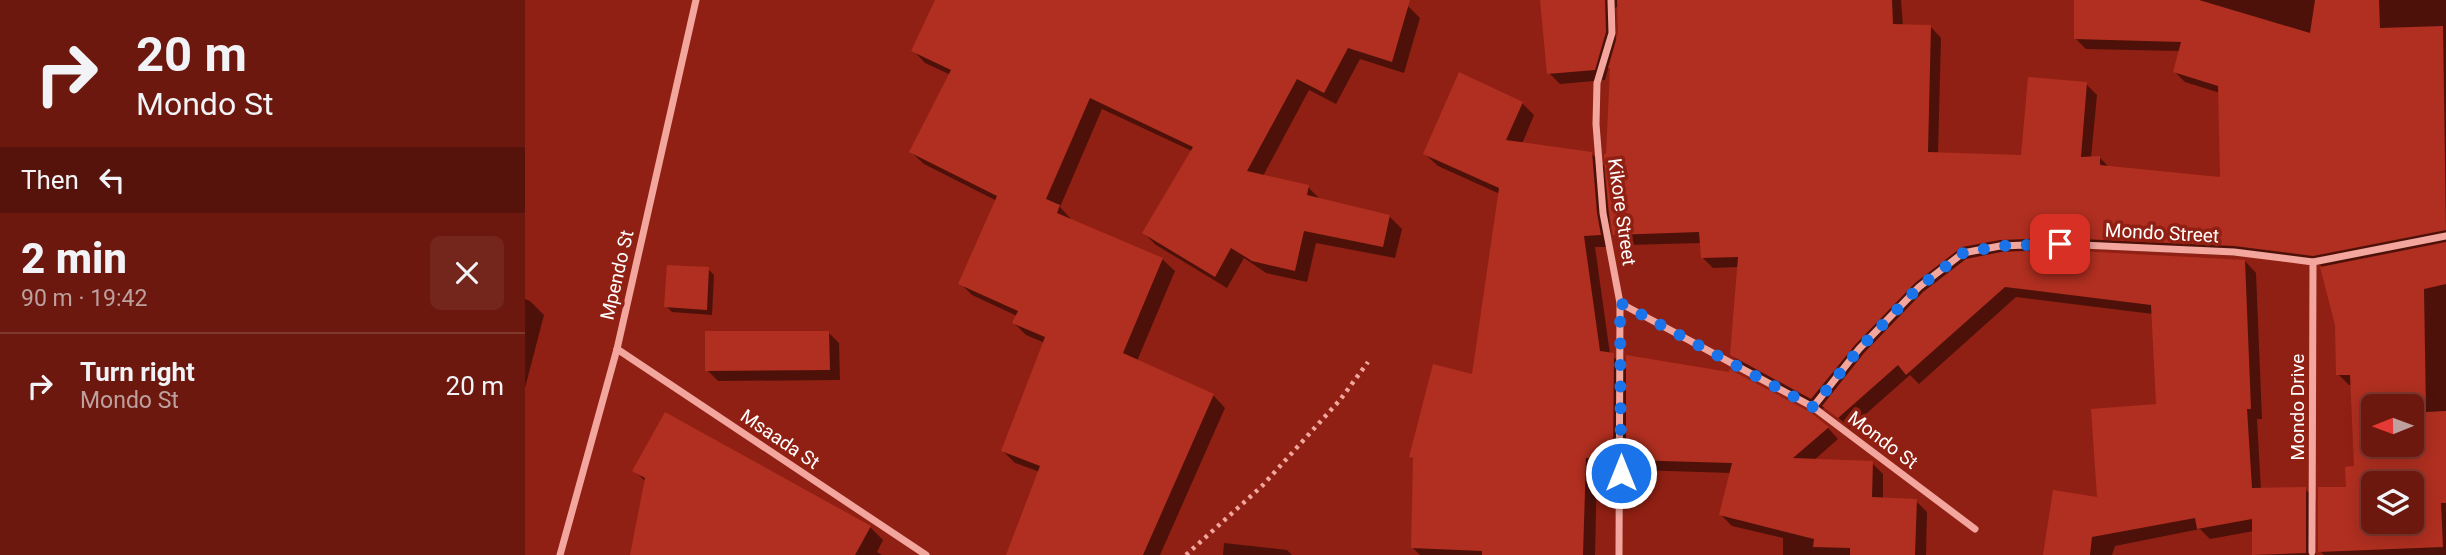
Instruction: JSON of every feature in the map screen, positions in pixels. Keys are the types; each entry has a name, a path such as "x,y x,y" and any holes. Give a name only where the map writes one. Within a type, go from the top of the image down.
{"street":[{"name":"Mpendo St","path":"560,555 617,349 696,0"},
{"name":"Kikore Street","path":"1611,0 1612,33 1597,83 1596,124 1603,213 1620,303 1619,555"},
{"name":"Mondo Street","path":"1813,407 1859,349 1919,287 1963,253 2000,246 2060,244 2234,252 2313,262 2446,236"},
{"name":"Mondo Drive","path":"2312,552 2313,262"},
{"name":"Mondo St","path":"1620,303 1813,407 1975,529"},
{"name":"Msaada St","path":"617,349 926,555"}],"path":[{"path":"1187,555 1262,486 1340,400 1367,362"}],"building":[{"path":"935,0 1410,0 1392,62 1348,48 1324,93 1297,79 1247,171 1309,185 1307,195 1390,215 1383,247 1304,231 1295,271 1252,261 1231,248 1215,277 1142,233 1193,147 1090,98 1046,199 1060,205 1057,213 1163,258 1123,353 1214,394 1143,555 1006,555 1040,466 1001,451 1045,337 1012,323 1018,311 958,284 997,196 909,152 951,70 911,51"},
{"path":"1540,0 1605,0 1606,32 1595,70 1547,74"},
{"path":"1617,0 1892,0 1893,24 1931,25 1928,152 2021,155 2028,77 2087,82 2081,157 2100,156 2100,165 2220,177 2218,86 2173,72 2181,42 2074,39 2074,0 2199,0 2310,33 2315,0 2379,0 2380,28 2443,26 2446,230 2313,256 2234,246 2060,238 2000,240 1962,247 1915,283 1855,345 1811,399 1730,355 1738,257 1701,258 1699,232 1613,235 1604,154 1608,68 1618,33"},
{"path":"1459,72 1523,102 1506,140 1592,152 1601,235 1584,236 1600,351 1614,353 1613,459 1586,458 1583,555 1482,555 1482,551 1411,548 1413,458 1409,457 1433,364 1472,374 1499,188 1423,154"},
{"path":"2446,242 2446,284 2424,289 2426,412 2446,411 2446,503 2441,503 2443,547 2318,552 2318,487 2346,487 2345,467 2354,466 2350,375 2336,375 2335,325 2320,267"},
{"path":"2060,250 2245,260 2251,409 2247,409 2252,488 2306,487 2306,553 2252,555 2252,519 2197,529 2195,518 2092,537 2090,555 2043,555 2053,490 2097,497 2091,409 2156,404 2151,305 2005,287 1906,375 1898,365 1838,418 1822,406 1864,353 1923,292 1966,259 2001,252"},
{"path":"667,265 709,267 707,310 664,307"},
{"path":"705,331 829,331 830,370 705,371"},
{"path":"1626,355 1729,372 1729,369 1810,412 1829,427 1793,458 1873,461 1872,497 1917,499 1915,555 1850,555 1850,548 1813,547 1814,539 1719,515 1732,463 1626,460"},
{"path":"665,412 871,526 855,555 630,555 645,478 632,471"}],"route":[{"path":"1621,473 1620,303 1813,407 1859,349 1919,287 1963,253 2000,246 2060,244"}]}
